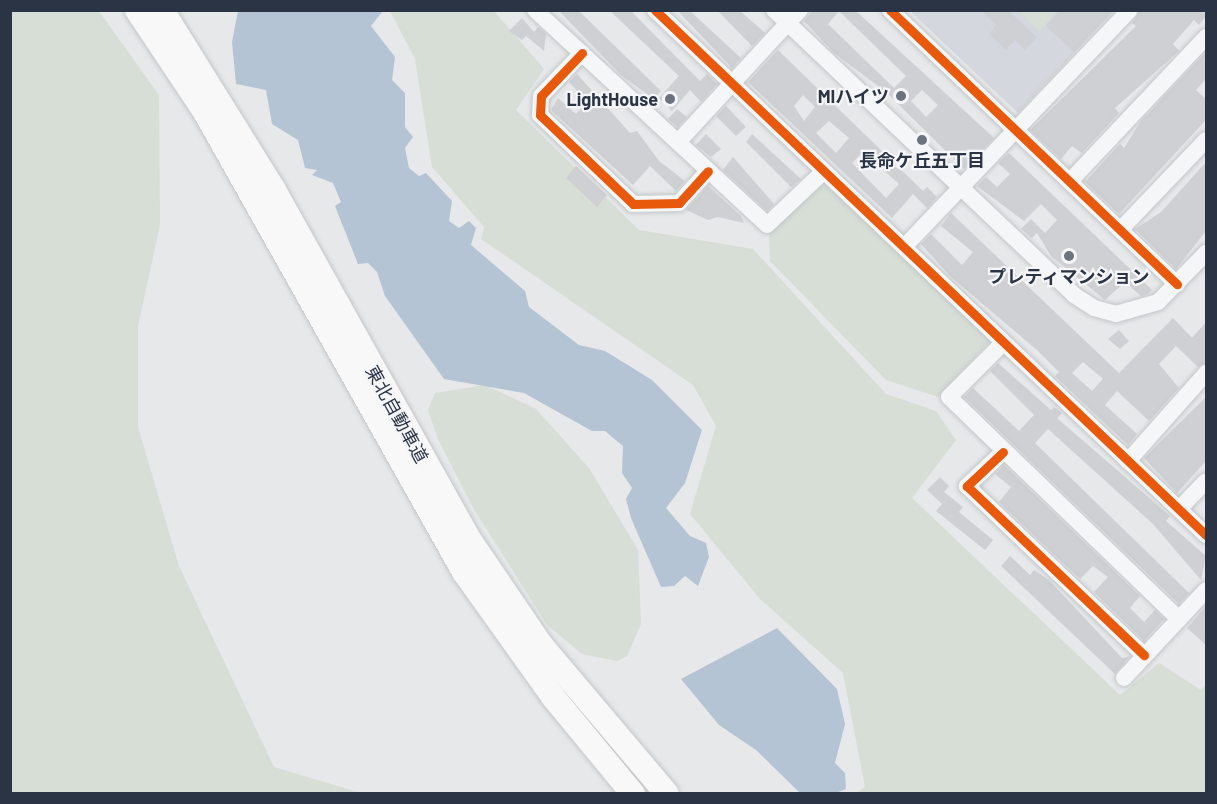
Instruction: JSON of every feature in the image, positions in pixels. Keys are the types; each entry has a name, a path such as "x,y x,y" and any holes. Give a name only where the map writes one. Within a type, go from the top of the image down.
{"highway":[{"name":"東北自動車道","path":"137,10 205,112 464,572 553,697 633,794"},
{"name":"東北自動車道","path":"162,10 262,171 471,542 541,645 668,794"}],"street":[{"path":"535,10 767,225 823,172"},
{"path":"655,10 1206,535"},
{"path":"774,10 958,187 1094,308 1116,314 1137,311 1158,302 1206,253"},
{"path":"678,142 800,10"},
{"path":"890,10 1014,133 1071,180 1177,284"},
{"path":"904,247 958,187 1014,133 1130,10"},
{"path":"1071,180 1206,37"},
{"path":"582,54 541,96 540,115 633,204 679,203 708,171"},
{"path":"1121,229 1206,140"},
{"path":"1003,344 949,397 1003,452 1179,619"},
{"path":"1128,461 1206,373"},
{"path":"1003,452 967,486 1144,655"},
{"path":"1180,508 1206,481"},
{"path":"1124,678 1206,590"}],"shaded area":[{"path":"10,11 99,11 159,95 160,225 138,326 138,427 179,566 274,767 361,793 11,793"},
{"path":"390,11 494,11 544,69 516,110 639,230 753,249 886,394 936,411 956,440 912,498 1120,695 1159,663 1201,690 1206,684 1206,793 856,793 865,787 843,673 760,599 690,514 716,426 693,385 481,239 484,227 432,167 415,59"},
{"path":"910,11 1114,11 1018,113"},
{"path":"1018,11 1057,11 1039,31"},
{"path":"825,179 991,340 938,397 886,380 770,261 769,233"},
{"path":"485,385 536,409 589,468 638,550 641,624 627,656 617,661 582,654 547,625 472,506 438,439 428,410 435,393"}],"water":[{"path":"238,11 382,12 371,26 395,57 392,80 405,93 405,127 413,137 405,148 409,168 419,176 426,173 452,201 449,221 459,228 469,221 476,228 471,245 525,291 529,307 579,345 605,351 652,380 702,430 685,483 666,508 690,536 706,543 709,557 698,586 685,576 674,586 661,587 631,518 626,499 632,488 622,473 623,446 605,431 592,431 524,393 444,379 385,296 377,272 368,263 358,264 335,206 341,202 333,183 312,175 317,170 305,168 298,140 272,124 266,90 236,84 232,42"},
{"path":"777,628 837,689 845,724 835,763 845,773 846,789 836,793 800,793 756,750 719,725 681,679"}],"building":[{"path":"558,10 578,10 661,91 654,99 622,76"},
{"path":"609,10 630,10 700,81 707,74 717,84 701,102 690,90 672,111 659,98 679,76"},
{"path":"677,10 689,10 741,58 732,68"},
{"path":"717,10 739,10 765,33 752,46"},
{"path":"813,10 855,10 994,138 964,169 886,92 834,53 804,21","holes":["839,11 906,76 894,88 828,24","922,90 938,105 926,117 911,101"]},
{"path":"981,10 1008,10 1037,38 1025,50 1015,40 1006,50 989,34 996,25"},
{"path":"1060,10 1113,10 1074,52 1046,26"},
{"path":"1140,10 1203,10 1206,16 1199,25 1194,20 1173,44 1179,51 1115,108 1119,113 1082,153 1072,146 1061,159 1030,130 1136,26 1132,23"},
{"path":"522,18 534,32 538,27 546,34 544,51 526,36 522,40 509,31"},
{"path":"778,50 923,191 927,187 937,197 927,208 913,194 892,218 748,82","holes":["803,95 815,107 804,121 794,106","829,121 849,138 836,153 816,133","863,152 899,184 886,198 852,163"]},
{"path":"1206,52 1206,79 1196,90 1206,99 1206,120 1119,214 1085,182 1120,144 1124,148 1141,121"},
{"path":"577,74 630,133 637,131 659,161 685,181 676,191 650,166 633,185 551,110 558,98 576,114 587,102 569,82"},
{"path":"726,106 746,127 736,136 716,116"},
{"path":"677,109 687,117 678,127 668,119"},
{"path":"706,134 721,149 711,157 696,145"},
{"path":"752,134 801,179 791,187 746,142"},
{"path":"1009,153 1152,290 1141,296 1125,282 1105,300 1051,256 1037,233 1032,238 1021,229 1031,219 1045,233 1057,220 1041,204 1024,221 977,186 986,177 997,187 1010,174 998,163"},
{"path":"733,157 774,204 767,211 723,170"},
{"path":"1206,162 1206,231 1176,269 1135,229 1161,212"},
{"path":"576,166 607,195 597,207 566,178"},
{"path":"708,186 741,216 744,223 718,217 708,220 686,210"},
{"path":"951,213 1119,373 1173,318 1192,338 1206,322 1206,363 1198,367 1176,346 1159,364 1179,388 1149,421 1117,391 1105,405 1137,434 1128,445 1055,376 1059,372 1038,351 951,277 921,244 931,234 962,265 973,252 941,226","holes":["1083,362 1103,379 1092,391 1072,373"]},
{"path":"1119,330 1129,341 1120,349 1108,339"},
{"path":"998,363 1051,410 1054,407 1062,413 1057,418 1170,516 1166,521 1206,556 1201,580 1153,524 1048,429 1035,443 1189,593 1179,604 964,397 973,388 1019,431 1034,415 990,371"},
{"path":"1206,397 1206,461 1177,493 1144,458"},
{"path":"1004,465 1140,596 1130,608 1144,622 1155,610 1164,619 1144,641 1094,592 1108,577 1093,566 1080,579 999,502 1011,487 995,474"},
{"path":"940,477 949,486 944,492 963,507 959,512 993,540 985,550 936,511 942,504 927,490"},
{"path":"1010,556 1030,575 1034,570 1049,580 1122,658 1129,657 1115,674 1001,566"},
{"path":"1206,606 1206,645 1187,628"}],"cycle path":[{"path":"655,10 1206,535"},
{"path":"890,10 1177,284"},
{"path":"582,53 541,96 540,115 633,204 679,203 708,171"},
{"path":"1003,452 967,486 1144,655"}],"place":[{"name":"MIハイツ","path":"901,96"},
{"name":"LightHouse","path":"670,99"},
{"name":"長命ケ丘五丁目","path":"922,140"},
{"name":"プレティマンション","path":"1069,256"}]}
